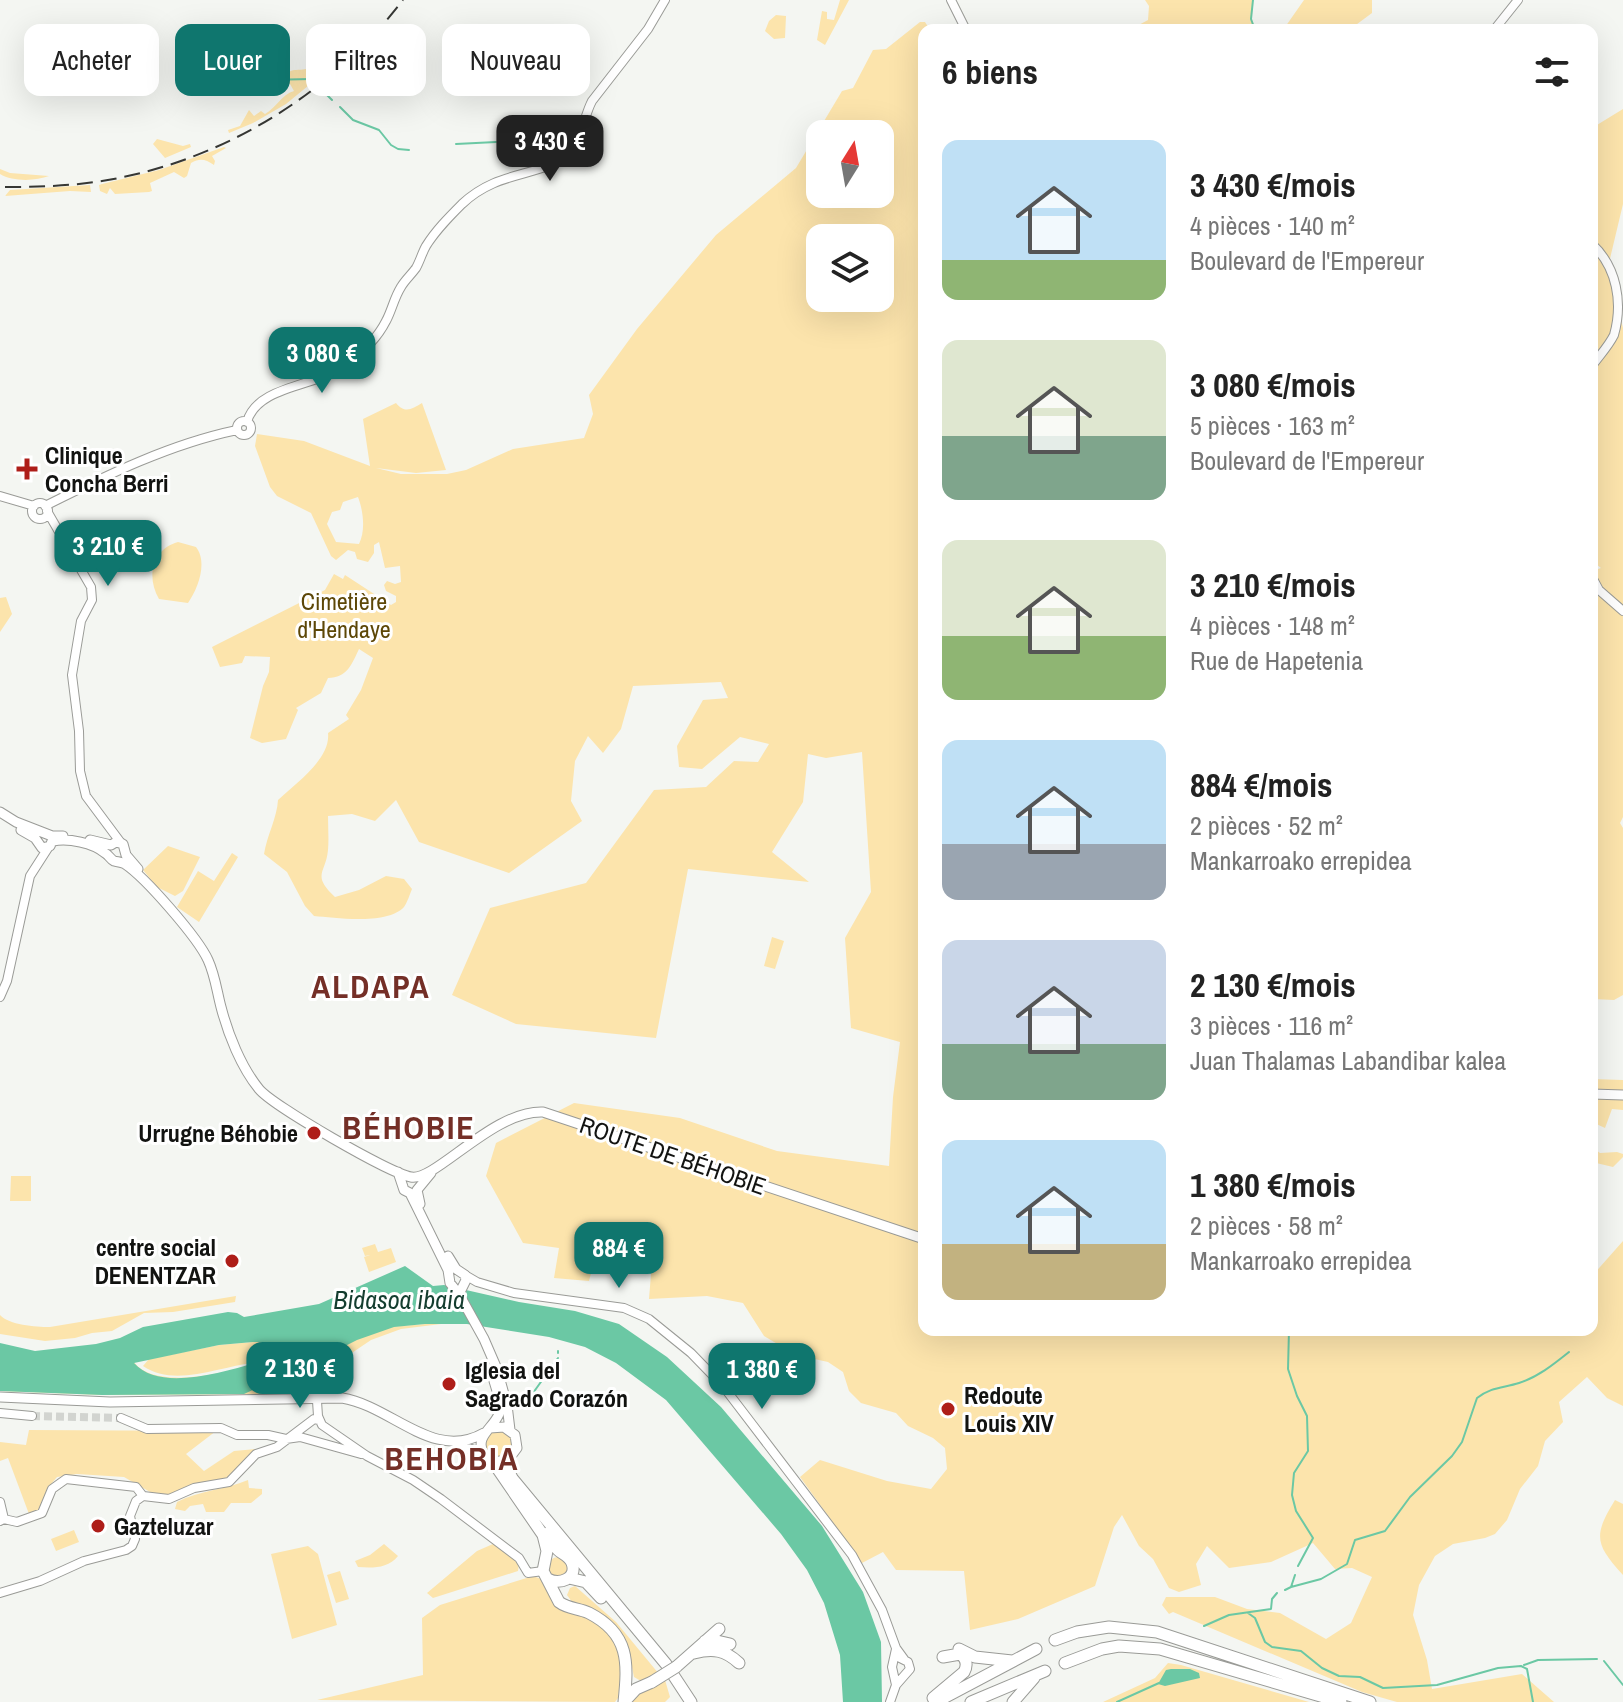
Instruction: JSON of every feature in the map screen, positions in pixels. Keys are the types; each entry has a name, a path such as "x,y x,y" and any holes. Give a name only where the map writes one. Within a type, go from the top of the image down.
{"highway":[{"path":"489,1459 540,1530 547,1546 545,1569 561,1604 592,1615 616,1635 624,1650 628,1672 623,1702"},
{"path":"508,1460 511,1477 561,1553 597,1581"},
{"path":"511,1477 666,1664 691,1702"},
{"path":"545,1569 554,1553 561,1553"},
{"path":"572,1562 572,1570 560,1596 575,1608"},
{"path":"545,1569 555,1582 586,1582 661,1669 682,1702"},
{"path":"575,1608 565,1595 573,1583 582,1585 605,1603"},
{"path":"1055,1640 1077,1632 1109,1627 1157,1632 1370,1702"},
{"path":"623,1702 633,1692 676,1667 719,1629"},
{"path":"705,1641 730,1644"},
{"path":"1065,1663 1119,1646 1160,1649 1341,1702"},
{"path":"690,1655 715,1649 725,1652 739,1663"},
{"path":"936,1702 1036,1649"},
{"path":"929,1702 965,1670 966,1661 960,1654 946,1653 961,1650 975,1657 1012,1661"},
{"path":"628,1672 634,1682 648,1684"},
{"path":"971,1702 1042,1673 1013,1702"}],"main road":[{"path":"573,154 572,147 578,140 592,101 648,29 665,0"},
{"path":"951,0 963,24"},
{"path":"1499,24 1518,0"},
{"path":"573,154 581,158 589,153 586,142 578,140"},
{"path":"0,496 33,509 36,518 52,510 58,500 161,452 205,436 237,430 243,435 249,433 248,416 267,398 283,389 326,378 360,354 387,320 400,288 418,265 434,234 470,197 500,179 557,165 573,154"},
{"path":"1598,252 1613,271 1621,296 1616,330 1598,357"},
{"path":"33,509 41,504 55,524 81,571 89,595 72,675 80,771 86,796 113,843 112,859 122,858"},
{"path":"1598,588 1623,611"},
{"path":"0,812 45,841"},
{"path":"0,819 45,841 82,838 113,843 126,849 122,858"},
{"path":"2,992 30,876 45,841"},
{"path":"122,858 204,951 226,1023 257,1086 268,1098 419,1183 415,1190 419,1203 459,1283 477,1329 498,1399 499,1414 480,1444 489,1459"},
{"path":"1598,1094 1623,1095"},
{"name":"ROUTE DE BÉHOBIE","path":"409,1180 424,1176 512,1116 543,1112 918,1237"},
{"name":"ROUTE DE BÉHOBIE","path":"415,1190 433,1170"},
{"path":"409,1180 404,1190 415,1190"},
{"path":"459,1283 477,1282 527,1296 624,1308 649,1319 691,1353 723,1386 852,1555 882,1610 899,1660 910,1666 900,1675 890,1702"},
{"path":"477,1329 491,1353 500,1378 510,1430"},
{"path":"0,1397 110,1402 356,1402 432,1442 465,1446 489,1459 508,1460 515,1453 517,1445 515,1435 500,1426 463,1442 440,1441 376,1408 356,1402 339,1398 248,1401"},
{"path":"317,1401 319,1420"},
{"path":"0,1413 32,1416"},
{"path":"121,1418 147,1429 221,1428 237,1435 268,1435 286,1439 300,1437 367,1456"},
{"path":"0,1593 40,1581 84,1561 129,1548 135,1539 131,1509 143,1496 169,1499 194,1488 229,1482 256,1454 274,1449 314,1419 367,1456 441,1499 518,1557 528,1573 545,1569"},
{"path":"0,1502 2,1520 17,1522 42,1513 52,1489 66,1479 136,1487 143,1496"},
{"path":"899,1660 892,1667 900,1675"}],"green space":[{"path":"840,0 849,0 825,45 817,40 822,11 827,12 827,19 834,20"},
{"path":"1145,0 1253,0 1254,24 1141,24 1148,20 1149,6"},
{"path":"1304,0 1372,0 1372,13 1357,24 1287,24"},
{"path":"776,15 786,16 785,38 774,39 765,31"},
{"name":"Cimetière d'Hendaye","path":"920,22 925,22 918,24 918,1336 1598,1336 1598,1269 1623,1241 1623,1406 1607,1398 1587,1377 1559,1402 1563,1422 1545,1441 1538,1466 1520,1489 1507,1520 1495,1534 1453,1544 1435,1556 1419,1585 1413,1615 1432,1689 1522,1674 1554,1702 1397,1702 1362,1692 1173,1612 1169,1614 1162,1605 1166,1597 1215,1597 1247,1609 1280,1613 1326,1639 1351,1623 1372,1577 1352,1568 1335,1569 1313,1543 1271,1562 1229,1568 1207,1546 1196,1564 1201,1585 1179,1592 1169,1588 1153,1559 1139,1546 1122,1515 1114,1527 1095,1586 1018,1619 970,1630 964,1571 896,1570 883,1552 862,1563 800,1477 820,1460 887,1481 931,1489 947,1469 945,1448 933,1438 908,1426 896,1413 861,1403 849,1391 843,1372 828,1362 796,1355 764,1336 743,1303 707,1296 649,1299 652,1262 634,1254 600,1256 594,1262 589,1281 554,1278 559,1248 523,1243 486,1176 496,1143 574,1103 680,1118 777,1151 889,1166 900,1042 851,1028 845,938 871,892 862,752 826,758 808,754 803,802 772,852 809,882 688,869 656,1038 516,1024 452,995 490,908 586,883 654,790 706,787 734,761 758,762 769,744 740,737 702,769 679,767 677,746 703,700 728,698 721,682 633,686 621,729 603,753 588,736 575,761 571,801 582,821 509,873 419,842 396,800 375,821 352,814 328,816 328,850 322,879 335,897 359,890 386,876 404,879 412,889 404,907 396,913 361,919 314,916 305,906 287,872 264,854 278,800 318,761 324,752 328,733 349,719 346,715 361,690 373,658 359,649 344,673 328,678 321,693 296,708 298,710 286,739 262,743 250,738 269,672 270,657 245,656 242,663 220,667 212,647 325,590 334,574 343,579 345,575 391,605 396,602 396,596 386,591 384,585 387,581 395,584 401,582 400,566 385,568 379,542 374,545 374,553 368,562 357,559 355,552 348,550 336,560 331,556 311,513 277,496 270,487 255,446 257,434 304,441 370,466 363,419 396,403 412,409 422,403 446,470 416,473 376,468 401,474 447,474 466,470 513,449 584,438 593,414 589,395 637,329 716,235 796,168 806,151 806,208 894,208 894,120 825,120 842,91 853,88 873,50 886,49","holes":["358,497 363,520 359,544 336,542 327,524 332,512 340,510 343,502"]},
{"path":"306,69 306,88 286,104 229,133 228,130 240,126 249,110 254,116 261,111 265,114 285,96 290,96 294,91 290,84 290,72"},
{"path":"1623,109 1623,204 1608,267 1623,328 1623,817 1620,823 1623,828 1623,995 1614,1000 1598,999 1598,569 1601,568 1598,566 1598,124"},
{"path":"157,139 183,146 190,144 191,147 165,158 153,144"},
{"path":"224,147 212,156 214,165 208,161 194,161 187,176 184,178 174,172 150,183 152,191 115,194 110,188 107,194 100,191 99,185 159,170"},
{"path":"0,169 10,173 49,176 18,179 5,177 0,174"},
{"path":"90,185 91,192 5,196 10,190"},
{"path":"178,542 196,547 200,553 198,583 188,603 159,599 153,582 152,573 157,557"},
{"path":"6,597 12,614 0,632 0,598"},
{"path":"168,846 200,857 183,891 175,896 157,887 143,870"},
{"path":"232,853 238,857 199,922 177,907 198,871 214,881"},
{"path":"772,937 784,941 775,969 764,966"},
{"path":"1598,1079 1623,1080 1623,1110 1612,1109 1605,1128 1598,1125"},
{"path":"1598,1152 1623,1154 1613,1167 1598,1163"},
{"path":"11,1176 31,1176 31,1201 10,1201"},
{"path":"375,1244 378,1252 391,1248 396,1262 369,1272 364,1257 370,1255 365,1256 362,1248"},
{"path":"236,1296 235,1302 173,1312 144,1313 112,1331 75,1338 45,1341 0,1334 0,1315 16,1323 50,1327"},
{"path":"441,1324 401,1329 371,1340 291,1394 102,1395 0,1391 0,1385 134,1362 144,1371 157,1376 174,1378 209,1375 254,1363 183,1376 156,1372 143,1366 149,1359 219,1345 263,1342 280,1349 340,1331"},
{"path":"29,1430 216,1431 186,1454 204,1471 234,1451 256,1449 221,1482 190,1485 169,1496 157,1496 124,1477 77,1474 57,1477 47,1489 40,1509 29,1514 8,1458 0,1461 0,1442 26,1445"},
{"path":"499,1430 509,1434 513,1444 509,1454 499,1458 489,1454 485,1444 489,1434"},
{"path":"248,1480 249,1488 262,1489 262,1494 251,1503 231,1503 224,1512 206,1512 203,1504 190,1506 185,1511 175,1509 177,1502 186,1498"},
{"path":"1615,1500 1623,1504 1623,1575 1607,1555 1600,1539 1603,1523"},
{"path":"74,1530 79,1542 56,1551 51,1539"},
{"path":"384,1544 398,1556 394,1560 379,1567 358,1567 355,1561 370,1555"},
{"path":"493,1544 519,1563 518,1571 433,1598 427,1593 477,1551"},
{"path":"308,1546 318,1554 337,1625 292,1639 271,1554"},
{"path":"554,1557 562,1557 568,1567 562,1577 554,1577 548,1571 548,1563"},
{"path":"340,1571 349,1599 336,1603 327,1575"},
{"path":"533,1576 544,1580 560,1608 601,1626 616,1643 620,1652 621,1672 615,1702 317,1700 423,1675 422,1618 440,1605"},
{"path":"575,1586 616,1622 659,1674 641,1681 634,1677 630,1657 593,1610 572,1602 567,1595 570,1588"},
{"path":"1168,1663 1309,1702 1103,1702 1155,1678"},
{"path":"665,1680 670,1697 665,1702 629,1702 642,1689"}],"water":[{"name":"Bidasoa ibaia","path":"405,1266 433,1286 444,1285 575,1311 619,1324 667,1357 721,1407 822,1526 863,1592 881,1642 882,1702 843,1702 840,1655 824,1603 807,1570 781,1534 666,1400 616,1363 585,1347 549,1337 467,1324 425,1324 394,1327 357,1340 244,1394 102,1395 0,1391 0,1343 35,1351 96,1344 120,1338 143,1327 228,1312 244,1317 319,1304","holes":["263,1342 282,1351 274,1358 202,1376 163,1377 147,1373 134,1363 219,1345"]},
{"path":"1190,1669 1199,1673 1200,1678 1165,1686 1158,1684 1166,1670"}],"waterway":[{"path":"1253,0 1253,24"},
{"path":"290,80 306,79"},
{"path":"328,96 332,100"},
{"path":"340,107 353,120 379,130 391,145 409,150"},
{"path":"456,144 496,142"},
{"path":"1289,1336 1288,1369 1307,1416 1308,1451 1294,1473 1292,1495 1296,1511 1313,1538 1298,1566"},
{"path":"1291,1587 1321,1579 1347,1564 1355,1540 1385,1531 1410,1497 1462,1442 1477,1398 1533,1377 1569,1352"},
{"path":"533,1393 558,1358"},
{"path":"1285,1590 1291,1587 1295,1575"},
{"path":"1204,1626 1229,1615 1271,1609 1272,1599 1277,1593"},
{"path":"1248,1613 1255,1618 1265,1642 1272,1647 1301,1651 1322,1668 1339,1676 1360,1677 1383,1688 1437,1685 1498,1668 1521,1666 1527,1669 1533,1702"},
{"path":"1524,1665 1538,1660 1597,1659"},
{"path":"1604,1661 1623,1685"},
{"path":"1117,1702 1159,1683"}],"tunnel":[{"path":"32,1416 121,1418"}],"railway":[{"path":"5,187 78,184 146,172 230,140 270,119 342,66 403,0"}],"place":[{"name":"Clinique Concha Berri","path":"27,469"},
{"name":"Urrugne Béhobie","path":"314,1133"},
{"name":"centre social DENENTZAR","path":"232,1261"},
{"name":"Iglesia del Sagrado Corazón","path":"449,1384"},
{"name":"Redoute Louis XIV","path":"948,1409"},
{"name":"Gazteluzar","path":"98,1526"}],"district":[{"name":"ALDAPA","path":"371,986"},
{"name":"BÉHOBIE","path":"409,1127"},
{"name":"BEHOBIA","path":"452,1458"}]}
